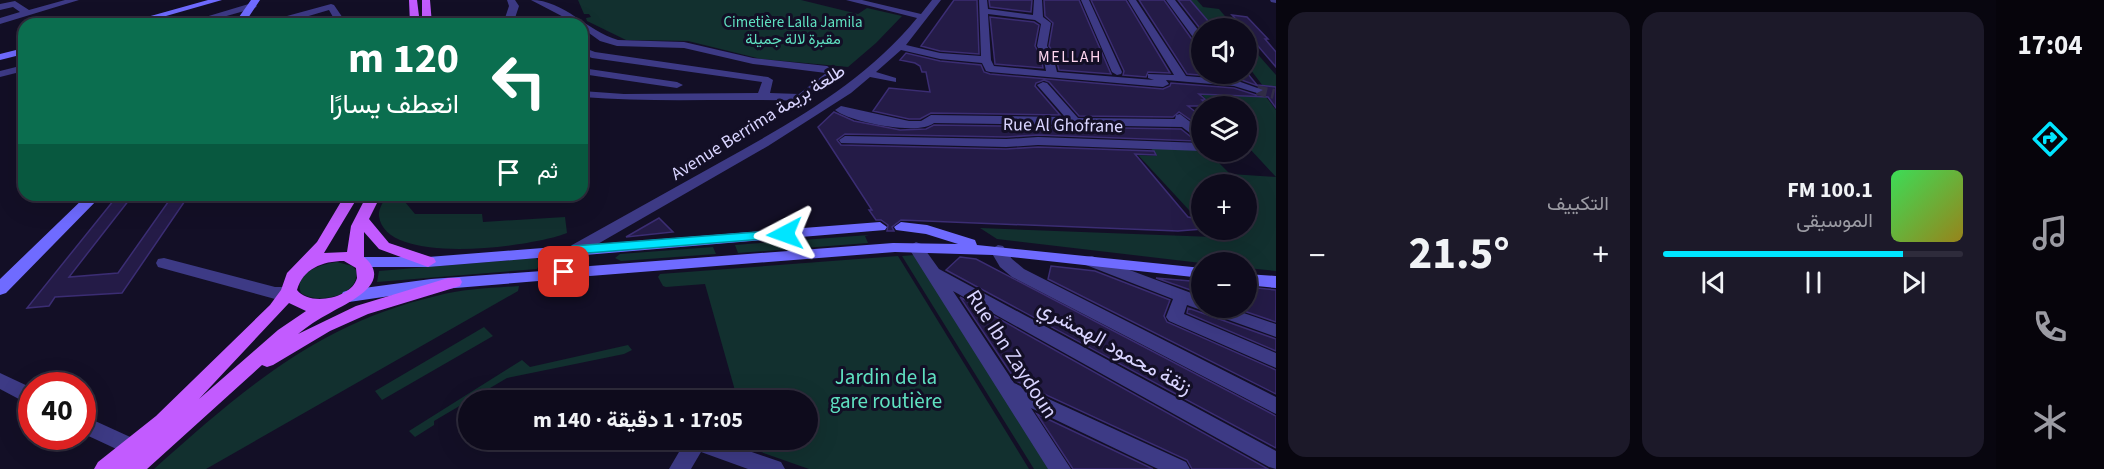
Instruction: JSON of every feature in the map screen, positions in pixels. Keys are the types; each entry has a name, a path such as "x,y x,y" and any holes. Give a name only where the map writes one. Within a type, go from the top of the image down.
{"main road":[{"path":"413,0 414,18"},
{"path":"426,0 428,18"},
{"path":"105,469 179,407 259,328 289,291 293,277 323,245 349,201"},
{"path":"132,469 284,335 307,318 359,288 366,276 366,270 358,261 353,243 361,219 371,201"},
{"path":"361,219 384,246 428,262"},
{"path":"304,267 329,257 343,256 358,261"},
{"path":"236,378 308,335 351,314 386,301 454,282"},
{"path":"289,291 296,301 314,306 342,299"}],"street":[{"path":"149,18 218,0"},
{"path":"510,18 514,6 511,0"},
{"path":"535,0 563,18"},
{"path":"850,0 924,17"},
{"name":"Avenue Berrima طلعة بريمة","path":"577,250 834,107 899,47 937,0"},
{"path":"983,0 986,60 990,69 1040,79 1074,121"},
{"path":"1038,0 1038,18"},
{"path":"1085,0 1117,72"},
{"path":"1132,0 1182,78"},
{"path":"1170,0 1191,28"},
{"path":"0,21 69,1"},
{"path":"206,18 254,3"},
{"path":"243,18 254,3"},
{"path":"0,7 15,4 28,14"},
{"path":"290,18 331,7 338,18"},
{"path":"984,11 1038,18 1046,23 1042,46 1052,69"},
{"path":"588,31 617,43 670,44 700,48 753,61 832,71 833,75 807,96 798,98 763,96 615,97 588,94"},
{"path":"899,47 940,56 986,60"},
{"path":"672,97 700,48"},
{"path":"0,57 18,52"},
{"path":"588,53 768,80 763,96"},
{"path":"588,85 610,58"},
{"path":"1052,69 1163,84 1157,76"},
{"path":"1040,79 1052,69 1191,79"},
{"path":"0,74 18,70"},
{"path":"588,72 677,85"},
{"path":"869,74 892,80"},
{"path":"1238,84 1257,90"},
{"path":"807,96 875,119 919,124 927,123 932,118 1074,121 1182,120 1191,128"},
{"path":"875,119 873,123 877,140"},
{"path":"1012,119 1023,130 1032,130 1038,141"},
{"path":"919,124 924,141"},
{"name":"Rue Al Ghofrane","path":"845,140 1006,143 1038,141 1191,147"},
{"path":"0,289 89,201"},
{"path":"358,261 428,262 880,227"},
{"path":"901,227 927,230 996,250 1191,272"},
{"path":"925,258 938,240 935,234 927,230"},
{"path":"342,299 389,289 454,282 576,275 590,272 895,248 925,258 996,250"},
{"path":"568,274 560,268 558,261 577,250 592,253 596,258 595,267 590,272"},
{"path":"996,250 1006,264 1018,273 1276,406"},
{"name":"Rue Ibn Zaydoun","path":"925,258 1060,469"},
{"name":"زنقة محمود الهمشري","path":"925,258 1276,461"},
{"path":"1091,261 1191,300"},
{"path":"164,263 275,292 289,291"},
{"path":"1257,280 1276,282"},
{"path":"1182,296 1175,317 1276,361"},
{"path":"1239,318 1276,332"},
{"path":"0,380 18,390"},
{"path":"1007,388 1179,469"},
{"path":"96,430 132,447"},
{"path":"680,469 696,441 774,469"}],"green space":[{"name":"Cimetière Lalla Jamila مقبرة لالة جميلة","path":"578,0 801,0 858,14 867,8 902,16 848,67 761,59 688,41 626,40 588,21 586,18 591,17 589,14 584,14"},
{"path":"1190,0 1197,0 1203,7 1219,9 1227,18 1205,18"},
{"path":"1257,53 1276,75 1276,87 1263,86 1257,78"},
{"path":"1200,93 1250,96 1203,96"},
{"path":"1257,96 1266,97 1276,110 1276,177 1257,157"},
{"path":"1150,147 1191,148 1191,162 1218,162 1230,174 1191,174 1191,212 1138,155 1157,156"},
{"path":"1257,176 1276,177 1276,271 1257,269 1257,252 1191,252 1191,262 997,239 980,228 1191,236 1191,240 1257,240"},
{"path":"384,201 405,201 415,214 482,214 483,222 565,217 567,233 495,247 433,248 407,242 388,232 379,216"},
{"path":"869,235 865,236 868,243 738,253 735,245"},
{"path":"713,247 716,254 621,261 615,258 620,254"},
{"path":"915,255 1051,469 1034,469 902,256"},
{"name":"Jardin de la gare routière","path":"898,256 1029,469 809,469 755,450 818,450 818,390 734,390 705,284 666,287 658,277 660,274"},
{"path":"536,258 540,263 537,269 377,282 379,271"},
{"path":"337,262 352,266 356,270 356,279 352,286 337,296 327,298 308,297 301,293 301,280 305,275 316,267"},
{"path":"519,286 518,291 206,469 154,469 251,387 318,342 393,308 446,294"},
{"path":"484,327 493,336 382,400 375,391"},
{"path":"628,345 632,350 624,354 507,378 487,390 474,390 522,360 530,367"},
{"path":"458,400 458,407 434,421 434,425 415,437 409,431"}],"building":[{"path":"954,0 977,0 979,54 940,51 921,46"},
{"name":"MELLAH","path":"989,0 1032,0 1031,12 990,7"},
{"name":"MELLAH","path":"1044,0 1079,0 1111,74 1059,70 1055,55 1049,46 1053,23 1045,16"},
{"name":"MELLAH","path":"1091,0 1126,0 1170,73 1148,72 1146,77 1123,75 1124,71"},
{"name":"MELLAH","path":"1139,0 1164,0 1191,38 1191,74 1187,74"},
{"path":"1178,0 1190,0 1205,18 1192,18"},
{"path":"1232,15 1248,18 1235,18"},
{"name":"MELLAH","path":"990,17 1034,22 1039,25 1035,46 1041,57 1043,68 995,64"},
{"path":"1257,27 1276,52 1276,67 1257,45"},
{"name":"MELLAH","path":"906,53 940,61 981,65 984,72 990,74 1163,89 1171,83 1234,88 1256,95 1265,91 1264,88 1253,84 1276,87 1276,108 1268,97 1199,94 1201,96 1191,96 1191,106 1188,106 1191,108 1191,120 1179,112 1173,117 1079,116 1049,82 1044,80 1036,83 1035,86 1060,115 931,113 920,119 909,119 873,111 889,88 930,92 926,72 922,72 920,66 915,63 900,60"},
{"path":"834,112 854,121 900,130 926,129 934,125 1181,129 1191,137 1191,141 1038,135 1006,137 845,134 837,140 841,145 1154,151 1156,155 1135,154 1188,217 1191,218 1191,230 901,220 892,227 894,231 887,231 888,225 881,220 876,220 869,210 872,210 818,127"},
{"path":"113,201 128,201 69,277 118,273 169,201 185,201 122,293 55,297 49,306 27,308"},
{"path":"659,218 673,232 626,237"},
{"path":"960,257 976,259 1276,416 1276,448 946,270"},
{"path":"1051,266 1095,271 1170,300 1164,316 1167,322 1276,370 1276,394 1048,279"},
{"path":"1156,278 1191,281 1191,290"},
{"path":"1257,288 1276,290 1276,322 1257,316"},
{"path":"960,297 1268,469 1192,469 1187,460 1016,381"},
{"path":"1199,318 1216,318 1276,339 1276,351"},
{"path":"1037,414 1153,469 1073,469"}],"tunnel":[{"path":"1257,90 1274,94"}],"district":[{"name":"MELLAH","path":"1070,56"}],"route":[{"path":"564,272 559,265 560,257 568,251 577,249 785,234"}]}
